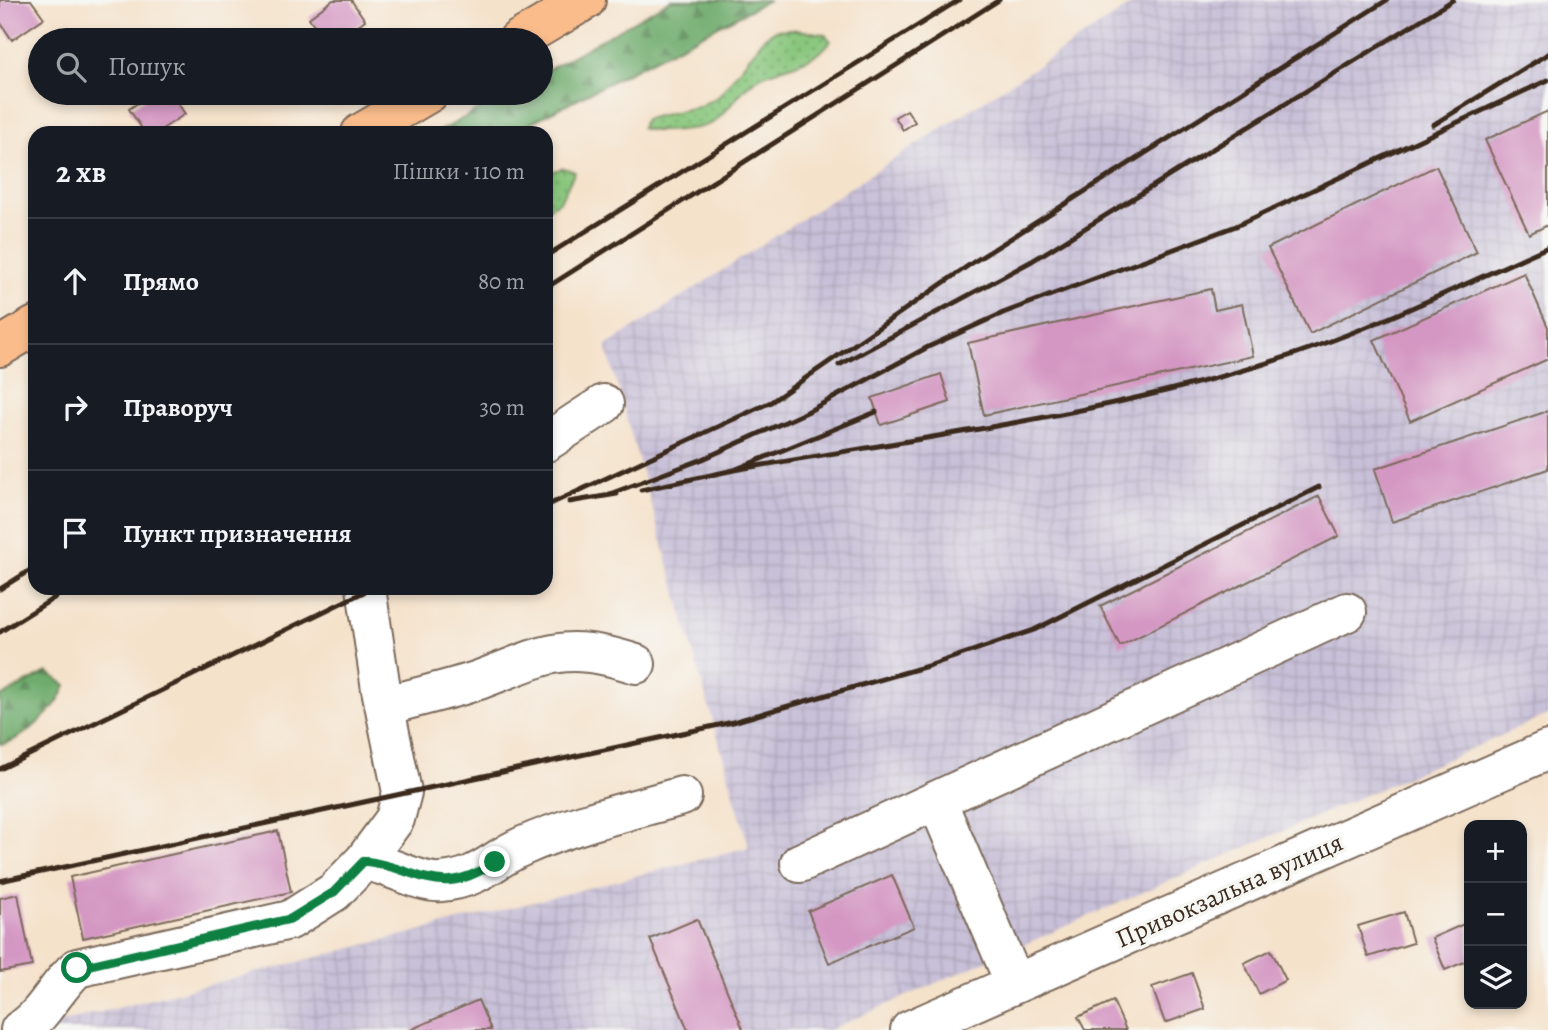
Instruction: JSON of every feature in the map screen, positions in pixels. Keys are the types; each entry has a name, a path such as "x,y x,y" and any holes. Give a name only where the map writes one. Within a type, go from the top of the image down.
{"main road":[{"path":"538,28 586,0"},
{"path":"373,126 409,105"},
{"path":"0,347 28,330"}],"street":[{"path":"553,437 604,404"},
{"path":"20,1030 44,1007 64,979 77,968 290,919 334,892 364,861 396,819 402,792 384,706 367,595"},
{"path":"800,863 1347,612"},
{"path":"384,706 478,680 536,656 573,650 607,654 636,664"},
{"name":"Привокзальна вулиця","path":"910,1030 1548,750"},
{"path":"364,861 384,864 438,883 474,877 521,847 560,832 682,796"},
{"path":"937,801 1015,984"}],"shaded area":[{"path":"1139,0 1548,0 1548,715 829,1030 40,1030 50,1025 749,847 606,346"}],"green space":[{"path":"671,0 769,0 525,126 449,126 487,105 553,105 553,67"},
{"path":"790,29 824,34 831,41 816,55 754,81 720,117 708,125 667,131 641,128 645,119 700,106 718,97 765,37 776,30"},
{"path":"564,168 575,172 560,201 553,205 553,172"},
{"path":"47,672 66,685 62,694 39,722 18,737 0,744 0,697"}],"building":[{"path":"0,0 31,0 44,18 12,40 0,22"},
{"path":"333,0 351,0 365,20 354,28 316,28 309,18"},
{"path":"135,105 179,105 185,114 167,126 140,126 129,109"},
{"path":"907,110 915,122 903,130 895,117"},
{"path":"1548,111 1548,225 1529,234 1485,140"},
{"path":"1436,166 1477,252 1310,334 1268,248"},
{"path":"1524,273 1548,327 1548,359 1410,421 1374,340"},
{"path":"1211,289 1215,310 1242,304 1253,356 984,415 968,343"},
{"path":"941,374 950,402 881,425 872,398"},
{"path":"1548,411 1548,469 1392,522 1375,469"},
{"path":"1319,496 1339,536 1120,646 1100,606"},
{"path":"278,831 291,892 83,938 70,877"},
{"path":"892,875 914,927 829,963 808,911"},
{"path":"18,894 32,966 0,972 0,898"},
{"path":"1404,912 1413,943 1368,957 1358,926"},
{"path":"697,919 742,1030 688,1030 650,939"},
{"path":"1464,924 1464,962 1445,970 1432,938"},
{"path":"1271,950 1286,980 1259,994 1244,963"},
{"path":"1192,973 1205,1009 1165,1023 1152,987"},
{"path":"478,1000 491,1030 410,1030"},
{"path":"1113,1001 1126,1030 1085,1030 1078,1017"}],"railway":[{"path":"553,252 959,0"},
{"path":"553,284 999,0"},
{"path":"553,503 771,402 975,261 1387,0"},
{"path":"839,365 1032,261 1453,0"},
{"path":"1433,125 1548,54"},
{"path":"607,495 703,459 807,412 928,347 1003,313 1236,226 1548,80"},
{"path":"734,470 1067,413 1199,382 1264,364 1337,339 1548,247"},
{"path":"641,490 734,470 876,412"},
{"path":"0,881 733,722 931,665 1034,630 1319,487"},
{"path":"569,502 617,494"},
{"path":"0,589 28,571"},
{"path":"0,632 59,595"},
{"path":"0,769 358,595"}],"route":[{"path":"77,968 248,931 290,919 334,892 364,861 384,864 438,883 474,877 495,862"}]}
